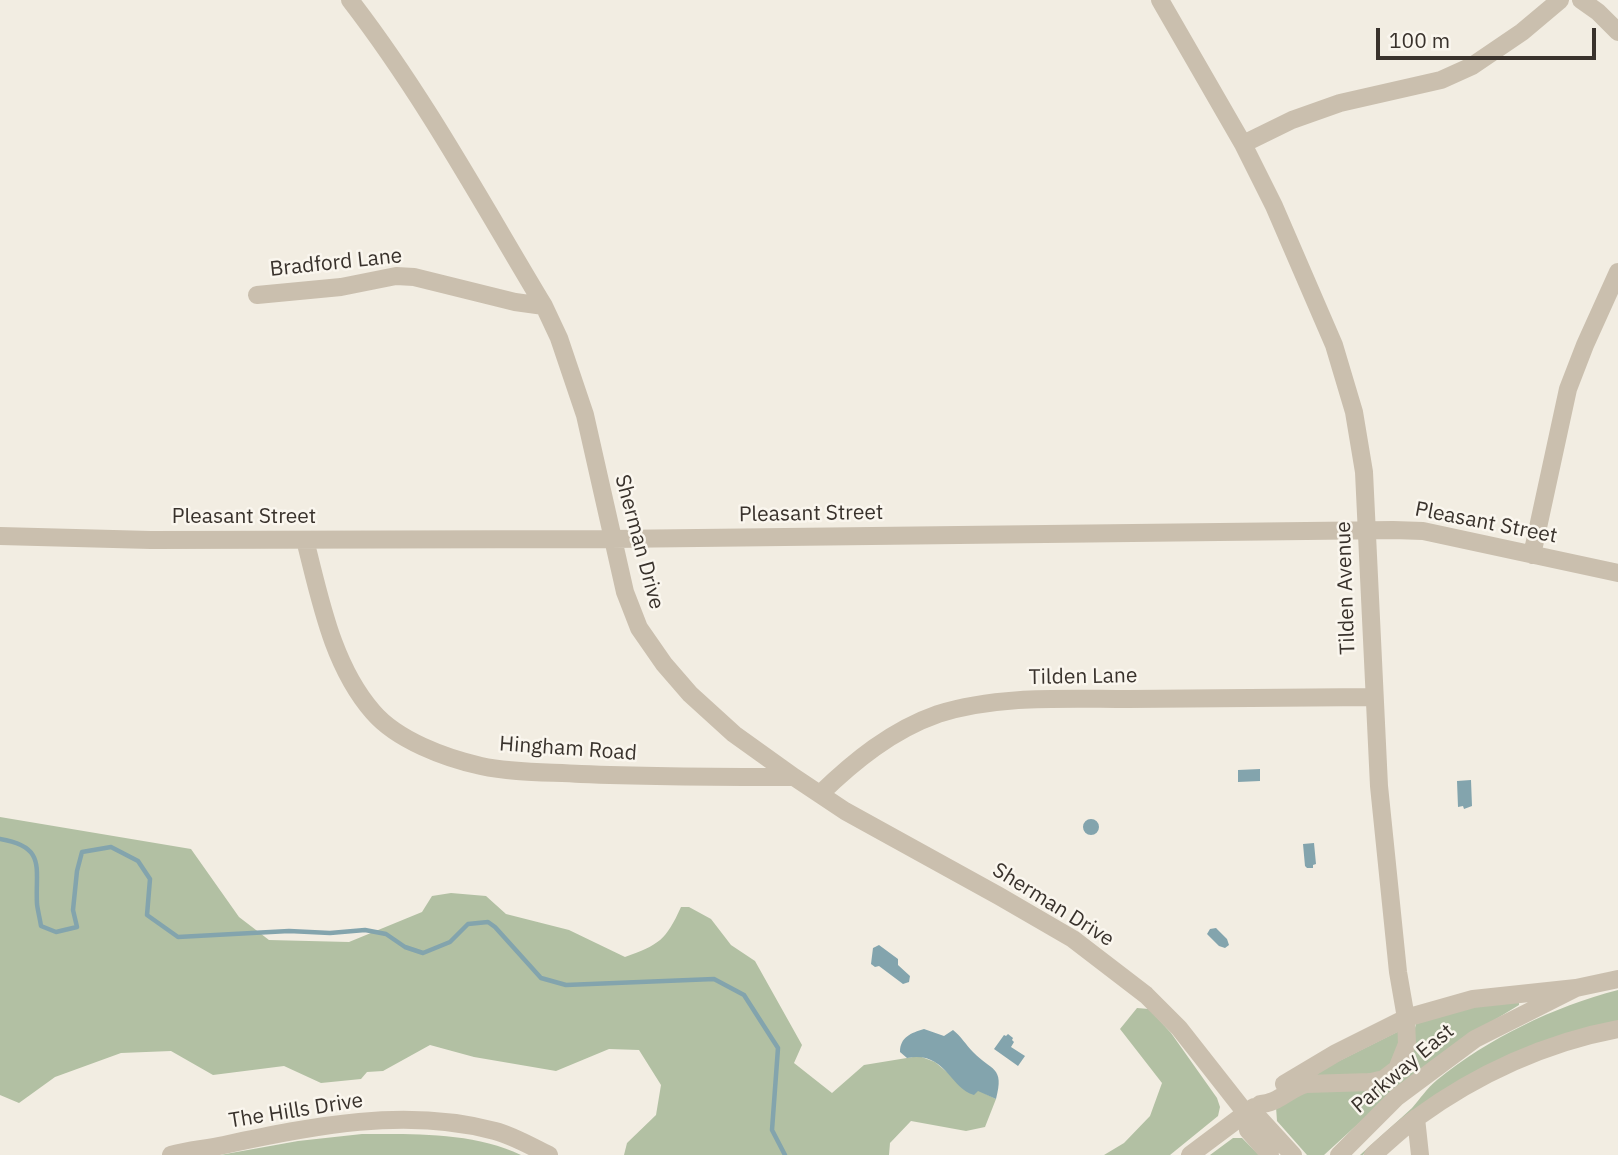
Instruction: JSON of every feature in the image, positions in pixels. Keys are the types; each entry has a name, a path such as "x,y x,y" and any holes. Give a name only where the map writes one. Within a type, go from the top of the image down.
{"street":[{"name":"Sherman Drive","path":"350,0 384,44 435,123 544,306 559,338 584,415 625,592 639,628 664,664 690,694 734,734 794,777 845,811 1060,932 1129,981 1179,1028 1293,1155"},
{"name":"Tilden Avenue","path":"1160,0 1243,144 1274,206 1334,345 1354,412 1364,472 1379,786 1407,1044 1404,1056 1392,1075 1378,1082 1306,1084 1252,1108"},
{"path":"1243,144 1292,120 1340,103 1441,80 1472,66 1522,32 1560,0"},
{"path":"1581,0 1618,32"},
{"path":"1532,555 1568,389 1618,272"},
{"name":"Bradford Lane","path":"257,295 341,287 397,276 414,277 515,302 544,306"},
{"name":"Pleasant Street","path":"0,536 138,540 611,539 1423,531 1618,573"},
{"name":"Hingham Road","path":"305,540 321,605 339,654 354,684 373,711 394,731 412,742 480,766 515,771 662,778 794,777"},
{"name":"Tilden Lane","path":"820,794 855,761 895,734 934,716 957,709 1031,699 1373,698"},
{"name":"Parkway East","path":"1252,1108 1266,1094 1324,1060 1406,1018 1474,999 1576,988 1618,979"},
{"name":"Parkway East","path":"1339,1155 1397,1097 1475,1039 1576,988"},
{"path":"1373,1155 1416,1118 1443,1100 1520,1059 1585,1035 1618,1029"},
{"name":"Sherman Drive","path":"1252,1108 1248,1130 1270,1155"},
{"path":"1190,1155 1252,1108"},
{"path":"1416,1118 1420,1155"},
{"name":"The Hills Drive","path":"171,1155 287,1130 361,1121 414,1121 472,1125 499,1132 549,1155"}],"green space":[{"path":"0,817 191,849 239,917 269,940 349,942 422,912 432,896 451,893 486,896 506,914 569,930 625,957 654,945 671,927 681,907 689,907 711,919 731,945 755,961 802,1045 794,1063 832,1093 864,1065 919,1056 935,1062 954,1078 996,1099 985,1127 966,1131 911,1121 890,1143 889,1155 624,1155 627,1143 656,1115 661,1085 639,1050 609,1049 556,1071 474,1057 430,1045 383,1071 367,1072 361,1079 321,1083 284,1066 213,1075 171,1051 121,1053 55,1077 19,1103 0,1095"},
{"path":"1618,990 1618,1022 1559,1037 1378,1140 1360,1155 1412,1108 1433,1083 1478,1051 1546,1015"},
{"path":"1519,1002 1519,1005 1478,1030 1393,1092 1324,1155 1307,1155 1277,1121 1276,1107 1301,1092 1318,1089 1364,1091 1391,1084 1402,1075 1411,1061 1416,1024 1467,1008"},
{"path":"1137,1008 1149,1009 1171,1033 1217,1098 1220,1107 1218,1116 1170,1155 1104,1155 1124,1143 1150,1116 1162,1083 1120,1029"},
{"path":"1397,1032 1399,1052 1383,1073 1315,1077 1313,1074"},
{"path":"362,1134 463,1138 503,1147 521,1155 220,1155 298,1141"},
{"path":"1233,1138 1242,1138 1259,1155 1210,1155"}],"water":[{"path":"1260,769 1260,781 1238,782 1238,770"},
{"path":"1471,780 1472,806 1464,809 1463,806 1458,807 1457,781"},
{"path":"1088,819 1094,819 1099,827 1097,833 1088,835 1083,830 1083,824"},
{"path":"1314,843 1316,864 1313,868 1307,868 1303,844"},
{"path":"1216,928 1227,939 1229,945 1225,948 1219,946 1207,934 1210,929"},
{"path":"879,945 898,959 898,965 910,976 909,982 903,984 879,966 871,964 873,948"},
{"path":"924,1029 944,1036 953,1030 956,1032 973,1052 995,1070 999,1080 996,1099 978,1091 974,1095 958,1085 939,1065 920,1057 907,1058 900,1052 904,1039"},
{"path":"1008,1034 1014,1042 1011,1047 1025,1056 1018,1066 994,1049 1004,1035"}],"waterway":[{"path":"0,839 25,847 32,854 37,870 37,904 41,926 56,932 77,927 73,910 82,852 111,847 138,861 150,879 147,915 178,937 365,930 386,934 405,947 423,953 450,942 468,924 488,922 541,978 566,985 714,979 744,995 778,1048 772,1130 785,1155"}]}
